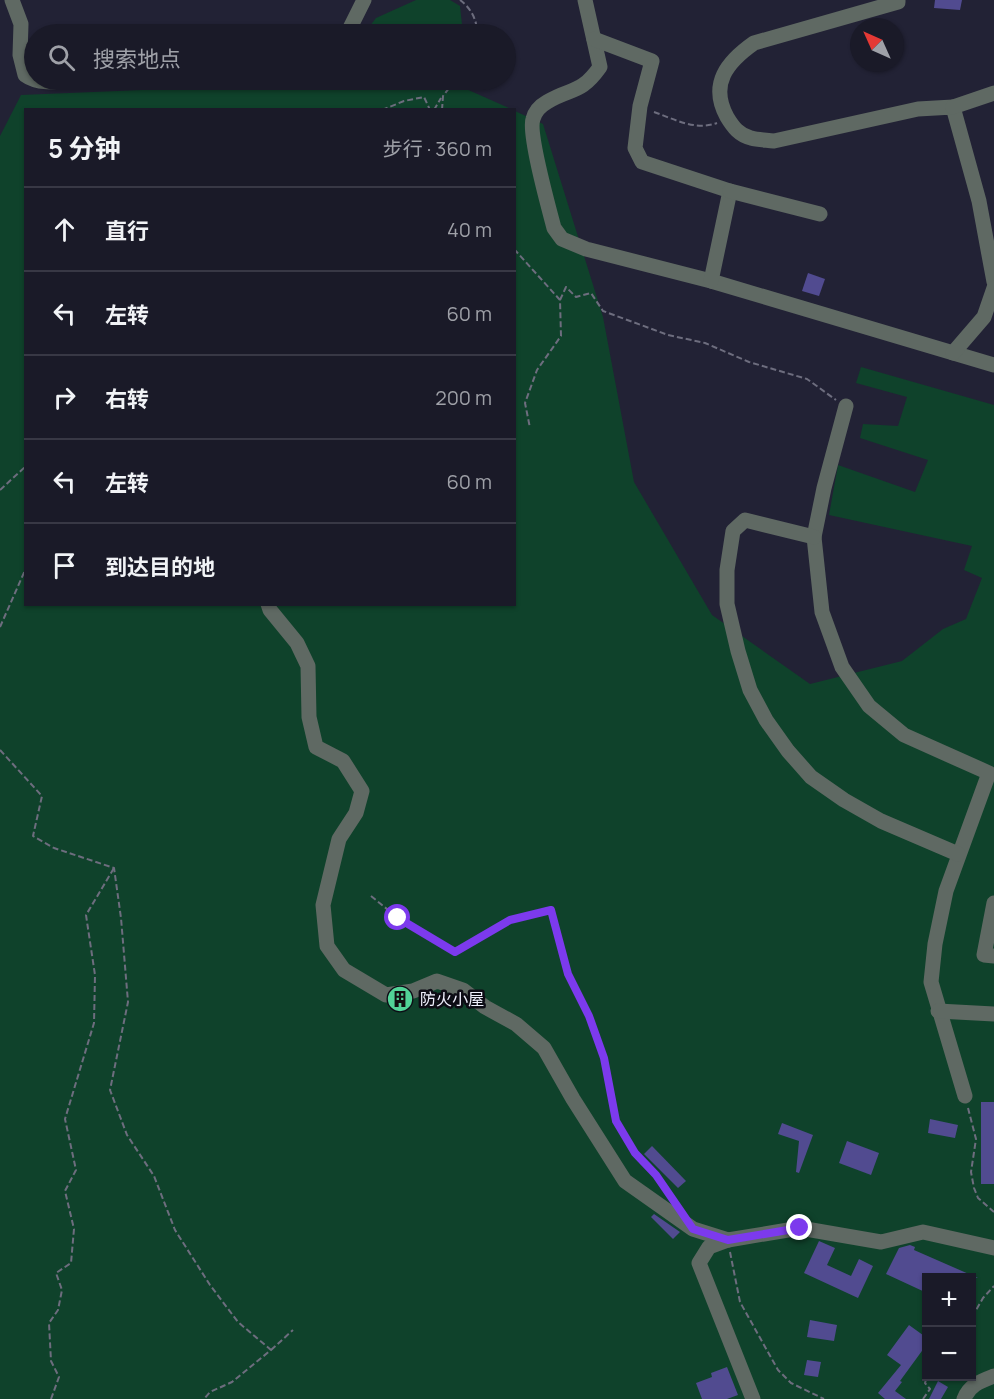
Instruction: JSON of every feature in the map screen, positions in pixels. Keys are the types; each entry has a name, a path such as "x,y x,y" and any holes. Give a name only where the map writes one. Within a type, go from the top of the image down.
{"street":[{"path":"352,24 364,0"},
{"path":"585,0 600,67 591,80 579,89 556,96 539,106 532,121 533,138 554,228 562,239 586,249 711,281 994,365"},
{"path":"898,0 898,2 754,43 735,56 724,72 720,87 722,107 734,129 750,138 774,141 918,109 953,107 994,93"},
{"path":"9,1 22,29 20,55 24,71"},
{"path":"594,39 652,61 640,106 635,148 642,162 730,191 820,214"},
{"path":"953,107 979,201 994,282"},
{"path":"711,281 730,191"},
{"path":"953,353 989,318 994,288"},
{"path":"846,406 824,488 814,537 822,612 842,667 868,706 904,735 989,773 946,891 935,944 931,981 965,1096"},
{"path":"814,537 745,520 733,531 727,570 728,604 738,651 750,690 766,720 788,751 811,777 844,800 881,821 958,854"},
{"path":"269,606 297,643 308,666 309,717 316,747 343,761 362,791 356,813 339,839 323,905 327,946 344,970 386,995 413,992 437,981 463,990 485,1007 516,1024 544,1048 573,1099 626,1181 693,1229 728,1240"},
{"path":"994,903 984,955 994,956"},
{"path":"938,1011 994,1014"},
{"path":"753,1399 699,1263 709,1247 728,1240 800,1228 881,1242 923,1232 994,1248"},
{"path":"964,1399 969,1389 977,1382 994,1376"}],"path":[{"path":"460,0 469,6 475,24"},
{"path":"434,108 448,90"},
{"path":"442,108 443,96"},
{"path":"388,108 424,97 431,108"},
{"path":"640,106 693,126 710,125 728,118"},
{"path":"516,251 560,300"},
{"path":"530,428 525,403 537,370 561,336 560,300 566,287 576,297 591,293 603,311 668,335 705,343 749,362 807,378 846,406"},
{"path":"0,490 24,468"},
{"path":"0,627 24,573"},
{"path":"0,750 42,796 33,836 54,848 114,868"},
{"path":"114,868 128,1002 110,1090 127,1135 154,1176 176,1230 210,1285 238,1322 271,1350"},
{"path":"51,1399 59,1377 51,1361 49,1323 58,1310 62,1290 56,1273 71,1263 74,1229 65,1191 75,1170 65,1119 94,1023 95,975 86,915 114,868"},
{"path":"371,896 398,918 455,952 510,920 551,910 568,974 589,1016 604,1058 616,1121 635,1153 656,1175 674,1202"},
{"path":"965,1096 976,1140 971,1172 974,1188 978,1198 994,1212"},
{"path":"728,1240 740,1302 778,1370 791,1383 824,1399"},
{"path":"976,1310 985,1295 994,1286"},
{"path":"204,1399 210,1392 232,1382 293,1330"},
{"path":"922,1399 930,1389 926,1381"}],"green space":[{"path":"416,0 450,0 460,6 462,24 372,24 376,18"},
{"path":"142,90 468,90 509,108 24,108 24,606 516,606 516,111 543,124 603,317 634,482 712,615 810,684 902,661 943,629 966,619 982,578 964,570 972,546 829,515 838,465 915,492 928,460 860,438 863,424 898,426 907,397 856,383 861,367 994,405 994,1399 0,1399 0,136 21,95"}],"building":[{"path":"935,0 962,0 960,10 934,8"},
{"path":"808,273 825,279 819,296 802,291"},
{"path":"981,1102 994,1102 994,1184 981,1184"},
{"path":"930,1119 958,1125 955,1138 928,1133"},
{"path":"782,1123 813,1135 799,1173 796,1172 799,1141 778,1134"},
{"path":"847,1141 879,1153 871,1175 839,1163"},
{"path":"652,1146 686,1181 678,1188 644,1154"},
{"path":"654,1214 680,1232 673,1239 651,1217"},
{"path":"819,1241 835,1248 827,1265 851,1276 859,1259 873,1266 858,1298 804,1273"},
{"path":"910,1245 915,1247 914,1250 967,1273 922,1273 922,1291 886,1274 899,1248"},
{"path":"810,1320 837,1325 834,1341 807,1337"},
{"path":"909,1325 922,1334 922,1351 895,1391 906,1399 885,1399 878,1393 901,1365 887,1355"},
{"path":"807,1360 821,1362 818,1377 804,1375"},
{"path":"727,1367 738,1395 727,1399 702,1399 696,1383 712,1377 711,1373"},
{"path":"938,1381 948,1387 941,1399 929,1399"}],"place":[{"name":"防火小屋","path":"400,999"}],"route":[{"path":"398,918 455,952 510,920 551,910 568,974 589,1016 604,1058 616,1121 635,1153 656,1175 693,1229 728,1240 800,1228"}]}
